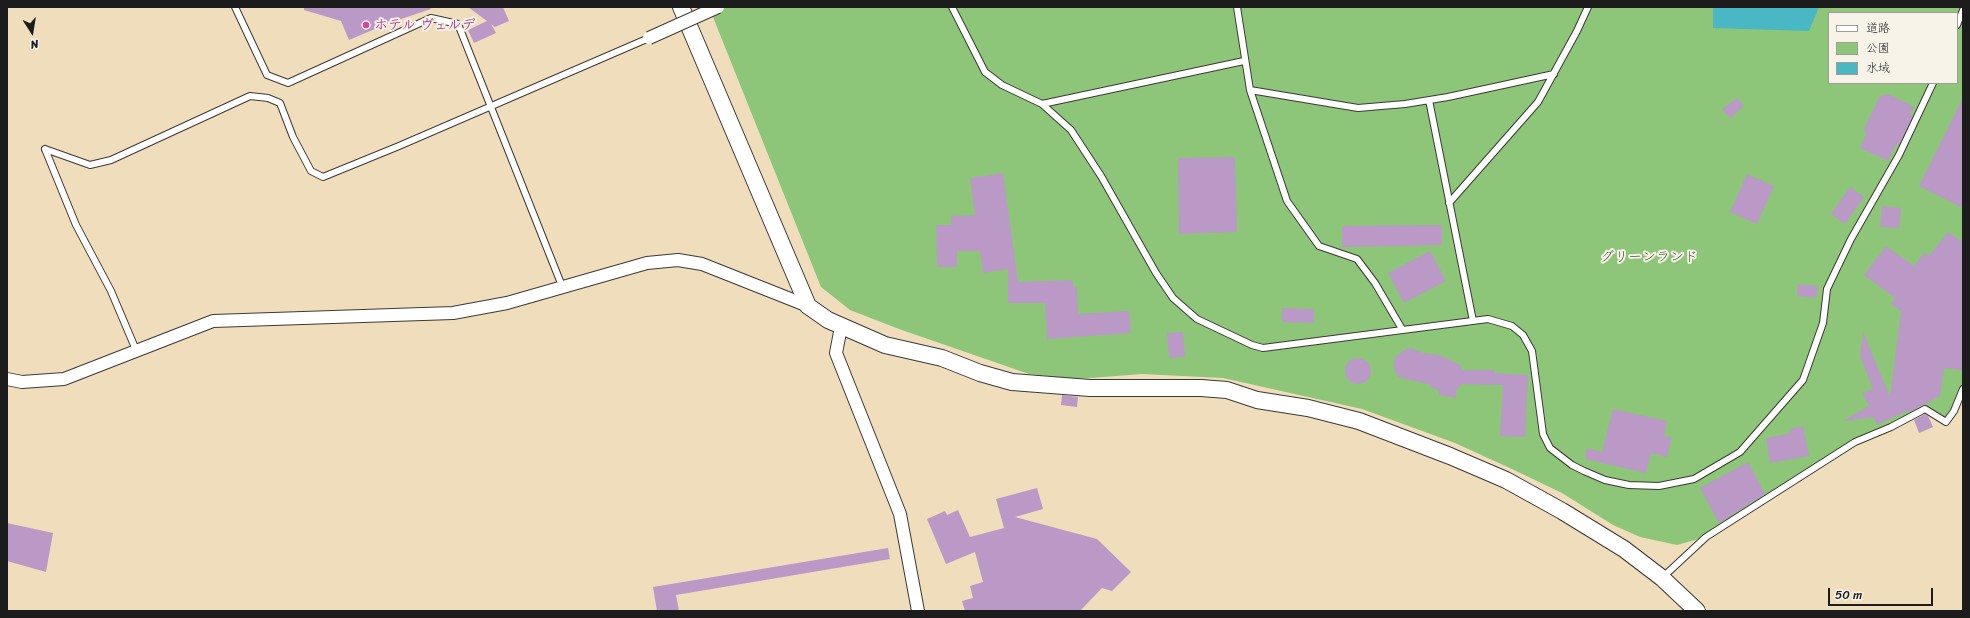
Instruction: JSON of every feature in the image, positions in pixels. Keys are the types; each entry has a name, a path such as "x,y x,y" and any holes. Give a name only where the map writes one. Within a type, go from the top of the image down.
{"street":[{"path":"681,7 808,306"},
{"path":"649,38 718,7"},
{"path":"7,379 22,382 64,379 136,350 213,322 453,313 507,303 562,286 647,263 678,260 702,264 808,306 818,314 841,327 885,345 942,358 980,373 1012,382 1090,388 1201,388 1227,390 1257,400 1308,408 1359,421 1450,456 1506,480 1562,511 1624,549 1662,578 1697,611"},
{"path":"841,327 836,353 900,514 918,611"}],"lane":[{"path":"235,7 267,75 288,83 431,18 458,24 562,286"},
{"path":"952,7 985,72 1002,85 1042,104 1071,130 1101,176 1156,273 1173,298 1197,319 1252,345 1263,348 1488,319 1512,326 1523,335 1532,351 1543,434 1550,448 1572,465 1605,480 1629,485 1658,486 1694,479 1740,452 1803,380 1823,323 1827,289 1851,239 1899,155 1933,84"},
{"path":"1237,7 1244,61 1250,90 1287,201 1319,246 1357,259 1375,283 1402,329"},
{"path":"1449,203 1538,102 1588,7"},
{"path":"1958,22 1963,10"},
{"path":"136,350 111,291 76,225 46,149 90,165 111,160 250,96 268,98 280,103 293,137 311,171 323,177 649,38"},
{"path":"1042,104 1244,61"},
{"path":"1250,90 1358,108 1429,100 1554,74"},
{"path":"1429,100 1473,321"},
{"path":"1662,578 1706,537 1855,442 1891,427 1925,409 1946,422 1954,411 1963,389"}],"green space":[{"name":"グリーンランド","path":"709,7 1963,7 1963,389 1946,422 1925,409 1855,442 1706,537 1677,545 1640,537 1613,525 1562,493 1512,469 1455,443 1362,409 1223,378 1142,374 1078,379 1029,374 899,329 850,310 821,287"}],"water":[{"path":"1713,7 1819,7 1809,31 1713,28"}],"building":[{"name":"ホテル ヴェルデ","path":"304,7 430,7 431,9 389,23 349,40 341,21 304,10"},
{"name":"ホテル ヴェルデ","path":"468,7 503,7 509,21 495,27 491,24 496,33 474,43 468,30 487,21"},
{"path":"1888,94 1914,107 1910,114 1913,116 1899,145 1896,144 1888,161 1860,148 1866,135 1864,129 1880,96"},
{"path":"1737,98 1744,106 1730,118 1722,109"},
{"path":"1963,98 1963,208 1919,186"},
{"path":"1235,157 1237,232 1179,234 1178,158"},
{"path":"1003,173 1018,282 1072,280 1073,287 1077,287 1078,314 1129,311 1131,333 1047,339 1045,303 1008,303 1008,269 983,273 980,251 957,251 957,267 937,267 936,225 951,225 951,216 975,215 970,178"},
{"path":"1747,174 1774,186 1757,224 1730,212"},
{"path":"1850,187 1864,197 1845,224 1831,214"},
{"path":"1882,206 1901,208 1899,228 1880,227"},
{"path":"1442,225 1442,245 1342,247 1342,226"},
{"path":"1948,232 1963,242 1963,370 1944,368 1940,396 1910,412 1909,410 1877,425 1874,417 1843,421 1869,406 1862,393 1873,389 1860,356 1863,332 1890,397 1901,311 1891,304 1895,298 1864,275 1886,246 1914,266 1925,252 1929,256"},
{"path":"1430,251 1446,281 1404,303 1388,273"},
{"path":"1798,284 1818,286 1816,298 1797,296"},
{"path":"1282,308 1314,309 1314,323 1282,322"},
{"path":"1183,332 1185,357 1169,358 1167,333"},
{"path":"1411,348 1423,353 1439,355 1460,365 1462,370 1495,370 1495,373 1528,375 1525,437 1500,436 1503,385 1462,384 1456,391 1456,398 1439,395 1439,390 1431,388 1432,385 1398,377 1394,368 1396,356 1406,349"},
{"path":"1358,358 1368,361 1371,371 1368,381 1358,384 1348,381 1345,371 1348,361"},
{"path":"1062,395 1078,397 1077,407 1061,405"},
{"path":"1613,409 1667,421 1664,436 1672,437 1667,457 1651,453 1646,473 1585,459 1587,448 1602,452"},
{"path":"1925,414 1928,416 1933,427 1919,433 1914,420"},
{"path":"1803,426 1809,456 1770,463 1766,438 1791,433 1790,429"},
{"path":"1748,462 1765,494 1719,523 1700,488"},
{"path":"1037,488 1043,509 1015,517 1097,539 1131,572 1112,591 1102,588 1080,611 965,611 962,601 973,598 970,586 983,582 975,552 946,564 927,519 945,511 947,515 958,510 970,537 1004,528 996,499"},
{"path":"7,523 53,533 46,572 7,561"},
{"path":"888,548 890,559 676,595 679,611 657,611 653,587"}],"place":[{"name":"ホテル ヴェルデ","path":"366,25"}]}
